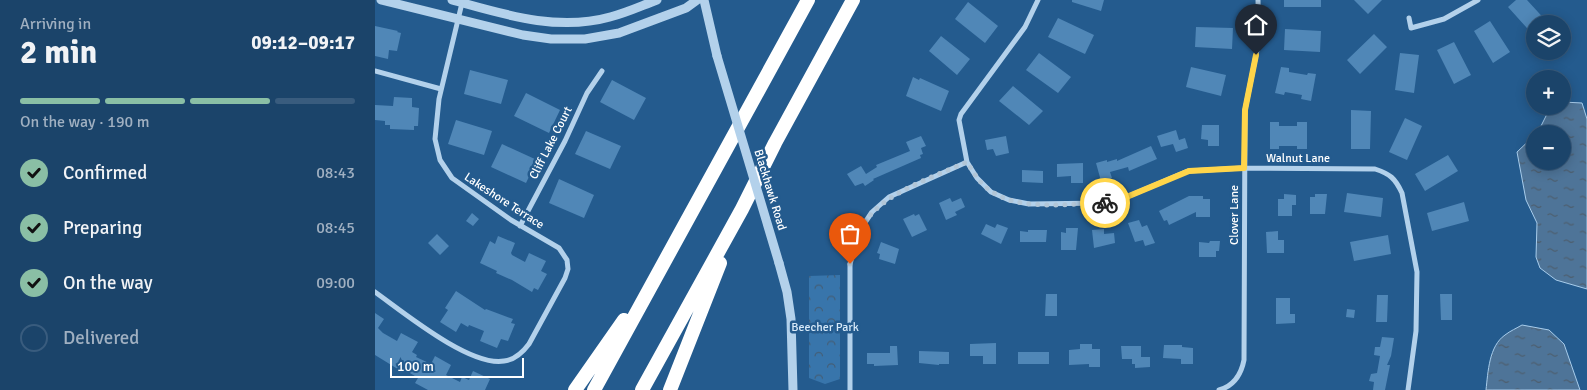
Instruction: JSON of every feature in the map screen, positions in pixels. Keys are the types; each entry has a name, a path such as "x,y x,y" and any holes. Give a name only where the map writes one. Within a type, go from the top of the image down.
{"highway":[{"path":"594,390 808,0"},
{"path":"642,390 742,209 775,143 853,0"},
{"path":"670,390 742,209"},
{"path":"575,390 665,262"}],"street":[{"path":"381,0 523,35 551,39 585,39 619,33 686,8 697,0"},
{"path":"452,0 513,16 550,22 578,22 609,17 657,0"},
{"name":"Blackhawk Road","path":"704,0 717,56 787,292 791,319 793,390"},
{"path":"850,390 850,264 860,230 872,212 889,197 967,162 959,120 961,114 1025,27 1037,0"},
{"name":"Clover Lane","path":"1219,390 1235,382 1244,360 1245,110 1259,40 1258,0"},
{"path":"1409,18 1411,28 1444,19 1478,0"},
{"name":"Lakeshore Terrace","path":"375,292 452,346 492,361 504,362 521,354 529,344 568,269 565,255 559,248 520,226 452,178 443,167 437,153 435,139 439,99 462,3"},
{"path":"375,71 441,88"},
{"name":"Cliff Lake Court","path":"520,226 565,141 587,93 602,71"},
{"name":"Walnut Lane","path":"967,162 977,178 991,192 1009,200 1029,204 1105,203 1129,196 1189,171 1244,168 1375,168 1387,173 1397,181 1402,193 1417,272 1416,330 1408,390"}],"green space":[{"name":"Beecher Park","path":"840,275 840,379 825,384 809,378 809,276"}],"water":[{"path":"1571,102 1582,103 1587,119 1587,289 1556,280 1540,268 1536,257 1537,223 1526,200 1517,152 1526,144 1526,170 1571,170 1571,125 1542,125 1546,115 1571,115"},
{"path":"1522,325 1549,330 1564,344 1580,390 1486,390 1492,352 1505,335"}],"building":[{"path":"1072,0 1104,0 1101,11 1072,2"},
{"path":"1284,0 1321,0 1321,7 1284,7"},
{"path":"1354,0 1382,0 1368,14"},
{"path":"1516,0 1527,0 1541,15 1526,15 1526,27 1508,7"},
{"path":"968,2 998,26 985,43 955,19"},
{"path":"1058,18 1094,35 1085,54 1048,37"},
{"path":"1490,21 1510,52 1493,63 1474,31"},
{"path":"375,26 401,33 397,51 389,50 388,59 375,56"},
{"path":"1196,27 1233,28 1232,49 1195,47"},
{"path":"1285,29 1321,31 1320,52 1284,50"},
{"path":"1374,34 1387,47 1360,74 1347,60"},
{"path":"941,36 970,59 957,75 929,51"},
{"path":"1454,42 1471,75 1454,84 1437,50"},
{"path":"1039,53 1071,77 1058,93 1026,70"},
{"path":"1400,53 1419,55 1414,93 1395,90"},
{"path":"1191,67 1226,75 1221,96 1186,87"},
{"path":"1281,67 1289,68 1289,72 1307,75 1308,73 1316,74 1311,101 1301,99 1302,95 1285,92 1284,95 1275,93"},
{"path":"470,70 508,80 501,104 464,94"},
{"path":"913,77 919,80 920,78 949,91 941,111 906,96"},
{"path":"612,80 646,98 634,120 600,102"},
{"path":"1013,86 1043,111 1029,125 999,101"},
{"path":"526,93 560,110 549,133 514,116"},
{"path":"394,97 412,98 412,107 419,108 418,126 414,126 414,130 390,129 390,125 385,125 385,121 375,120 375,105 393,106"},
{"path":"1351,110 1371,111 1370,149 1351,149"},
{"path":"1405,118 1422,126 1407,160 1389,152"},
{"path":"456,120 492,131 484,155 448,144"},
{"path":"1270,122 1279,122 1279,126 1297,126 1297,122 1307,122 1307,149 1297,149 1297,146 1279,146 1279,149 1270,149"},
{"path":"1202,125 1219,125 1219,146 1208,146 1208,140 1201,139"},
{"path":"1176,130 1179,140 1185,138 1188,148 1176,152 1173,144 1161,147 1157,136"},
{"path":"586,131 621,146 610,169 575,154"},
{"path":"921,136 926,146 921,148 923,154 920,155 921,158 873,179 865,186 863,183 855,186 847,174 861,166 866,174 877,167 876,165 910,151 906,142"},
{"path":"1006,136 1009,153 996,156 993,149 987,150 985,140"},
{"path":"502,144 537,160 526,183 491,167"},
{"path":"1151,146 1157,159 1129,171 1128,167 1110,172 1112,178 1101,181 1096,163 1117,159 1117,161"},
{"path":"1448,155 1458,171 1425,191 1415,174"},
{"path":"1083,163 1083,183 1071,183 1071,176 1057,177 1057,164"},
{"path":"1022,170 1043,171 1043,183 1022,182"},
{"path":"559,179 594,195 584,218 549,203"},
{"path":"1347,193 1383,198 1381,217 1344,212"},
{"path":"1284,194 1296,195 1296,205 1292,205 1292,216 1278,216 1278,199 1284,199"},
{"path":"1315,194 1327,194 1325,214 1310,214 1310,197 1315,197"},
{"path":"1189,196 1203,196 1203,199 1210,199 1210,217 1196,217 1196,212 1169,225 1167,220 1164,221 1159,211"},
{"path":"950,198 952,202 961,198 965,207 955,212 957,215 946,220 939,203"},
{"path":"1464,202 1469,221 1432,231 1427,213"},
{"path":"472,213 479,219 473,226 466,221"},
{"path":"914,214 915,216 919,214 927,230 912,237 903,219"},
{"path":"1139,220 1142,227 1147,225 1155,243 1145,246 1143,240 1135,242 1128,223"},
{"path":"986,224 995,228 997,224 1008,228 1001,244 981,234"},
{"path":"1066,228 1078,228 1076,250 1061,250 1061,232 1066,233"},
{"path":"1104,229 1104,234 1114,233 1115,243 1094,248 1092,230"},
{"path":"1028,230 1047,230 1046,242 1020,242 1020,231 1028,232"},
{"path":"1278,231 1278,240 1284,240 1284,253 1267,253 1266,232"},
{"path":"437,234 449,246 440,255 428,243"},
{"path":"1388,235 1391,254 1354,261 1350,242"},
{"path":"498,236 515,243 512,255 525,262 529,253 546,261 541,271 547,274 538,290 534,288 532,292 480,263 490,241 495,244"},
{"path":"1210,241 1220,241 1216,257 1199,257 1199,242 1209,243"},
{"path":"881,242 899,249 895,264 879,259 880,254 877,253"},
{"path":"456,291 485,310 513,319 511,323 515,324 508,341 501,339 497,348 480,341 484,331 461,323 456,332 440,322 448,310 445,308"},
{"path":"1046,294 1057,294 1057,316 1045,316"},
{"path":"1440,294 1452,294 1452,320 1441,320"},
{"path":"1377,295 1388,295 1387,322 1376,322"},
{"path":"1276,298 1290,298 1290,314 1295,314 1295,323 1276,324"},
{"path":"1347,309 1355,310 1354,318 1346,317"},
{"path":"375,313 384,319 378,328 383,333 397,341 401,333 418,342 412,352 417,355 416,357 431,364 435,356 451,365 446,375 460,382 462,377 469,380 473,371 490,379 485,390 428,390 415,383 418,378 415,376 403,369 401,371 375,355"},
{"path":"1382,337 1394,338 1391,356 1387,365 1390,365 1385,390 1373,390 1374,382 1369,381 1371,374 1377,373 1380,356 1374,355 1375,347 1380,347"},
{"path":"996,343 996,364 983,364 983,356 970,356 970,344"},
{"path":"1080,344 1092,344 1092,349 1100,349 1100,367 1089,367 1089,364 1069,365 1069,350 1080,349"},
{"path":"1164,345 1182,345 1182,347 1193,348 1193,364 1181,364 1181,359 1163,358"},
{"path":"890,346 897,346 898,365 874,366 874,364 867,364 867,353 890,353"},
{"path":"1121,346 1141,346 1141,357 1150,357 1150,367 1135,368 1135,364 1132,364 1132,359 1122,359"},
{"path":"919,351 949,352 949,364 919,363"},
{"path":"1018,352 1049,352 1049,364 1018,364"}],"way so far":[{"path":"850,264 860,230 872,212 889,197 967,162 977,178 991,192 1009,200 1029,204 1105,203"}],"route":[{"path":"1105,203 1129,196 1189,171 1244,168 1245,110 1256,55"}]}
